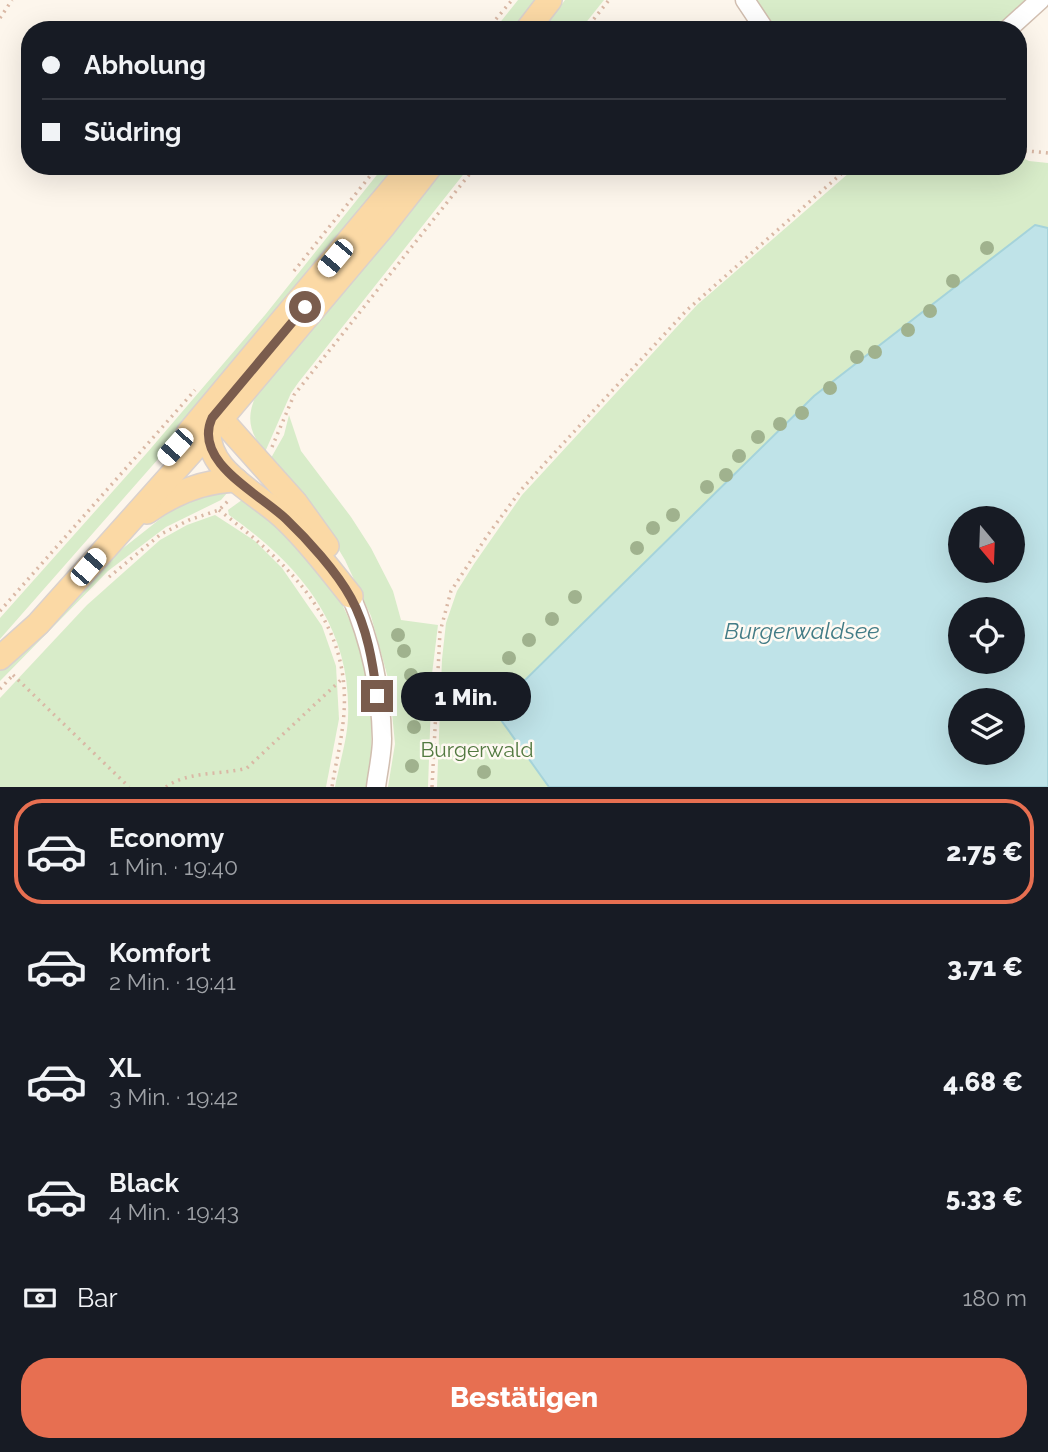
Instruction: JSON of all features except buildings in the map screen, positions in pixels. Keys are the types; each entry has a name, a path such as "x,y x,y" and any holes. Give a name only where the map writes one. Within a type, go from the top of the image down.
{"main road":[{"path":"534,21 550,0"},
{"path":"351,596 293,526 239,482 213,451 209,424 404,175"},
{"path":"0,658 38,624 122,530 413,175"},
{"path":"0,648 35,605 209,424 384,226 425,175"},
{"path":"209,424 260,462 317,530 341,568 351,596"},
{"path":"122,530 178,493 210,483 239,482"}],"street":[{"path":"745,0 759,21"},
{"path":"1017,21 1040,0"},
{"path":"351,596 363,625 375,674 382,739 376,787"}],"path":[{"path":"0,18 12,0"},
{"path":"494,21 512,0"},
{"path":"592,21 609,0"},
{"path":"1027,151 1048,153"},
{"path":"293,274 371,175"},
{"path":"260,462 274,445 293,395 469,175"},
{"path":"432,787 440,632 452,591 487,536 546,461 687,310 840,175"},
{"path":"0,611 200,385"},
{"path":"108,578 161,534 189,520 219,510 239,482"},
{"path":"219,510 282,563 305,590 330,628 339,651 343,678 343,722 332,787"},
{"path":"0,689 13,675 129,787"},
{"path":"166,787 179,779 230,773 247,768 343,678"}],"green space":[{"path":"518,0 536,0 520,21 501,21"},
{"path":"565,0 604,0 587,21 550,21"},
{"path":"754,0 1034,0 1012,21 769,21"},
{"name":"Burgerwald","path":"1027,160 1048,163 1048,228 1034,226 814,396 522,683 501,720 549,787 437,787 442,659 446,623 457,591 522,495 697,305 847,175 1027,175"},
{"path":"377,175 396,175 224,384 0,639 0,618 265,315"},
{"path":"433,175 463,175 298,383 265,452 250,422 252,406 259,389"},
{"path":"289,415 301,451 371,548 393,591 401,620 438,625 432,674 428,787 388,787 395,744 389,682 371,616 345,560 319,517 271,458 284,435"},
{"path":"219,491 227,493 221,500 166,527 108,571 0,681 0,671 98,568 179,504"},
{"path":"246,497 278,521 337,593 354,630 368,683 372,714 368,787 335,787 348,718 347,685 341,655 331,627 317,601 299,577 255,534 229,515 228,510"},
{"path":"215,515 255,541 282,568 322,626 336,666 339,719 326,787 0,787 0,698 87,605 160,540 187,525"}],"water":[{"name":"Burgerwaldsee","path":"1035,225 1048,228 1048,787 549,787 501,720 522,683 814,396"}],"route":[{"path":"305,307 212,418 208,432 209,442 236,480 284,517 310,544 351,596 363,625 375,674 377,696"}]}
